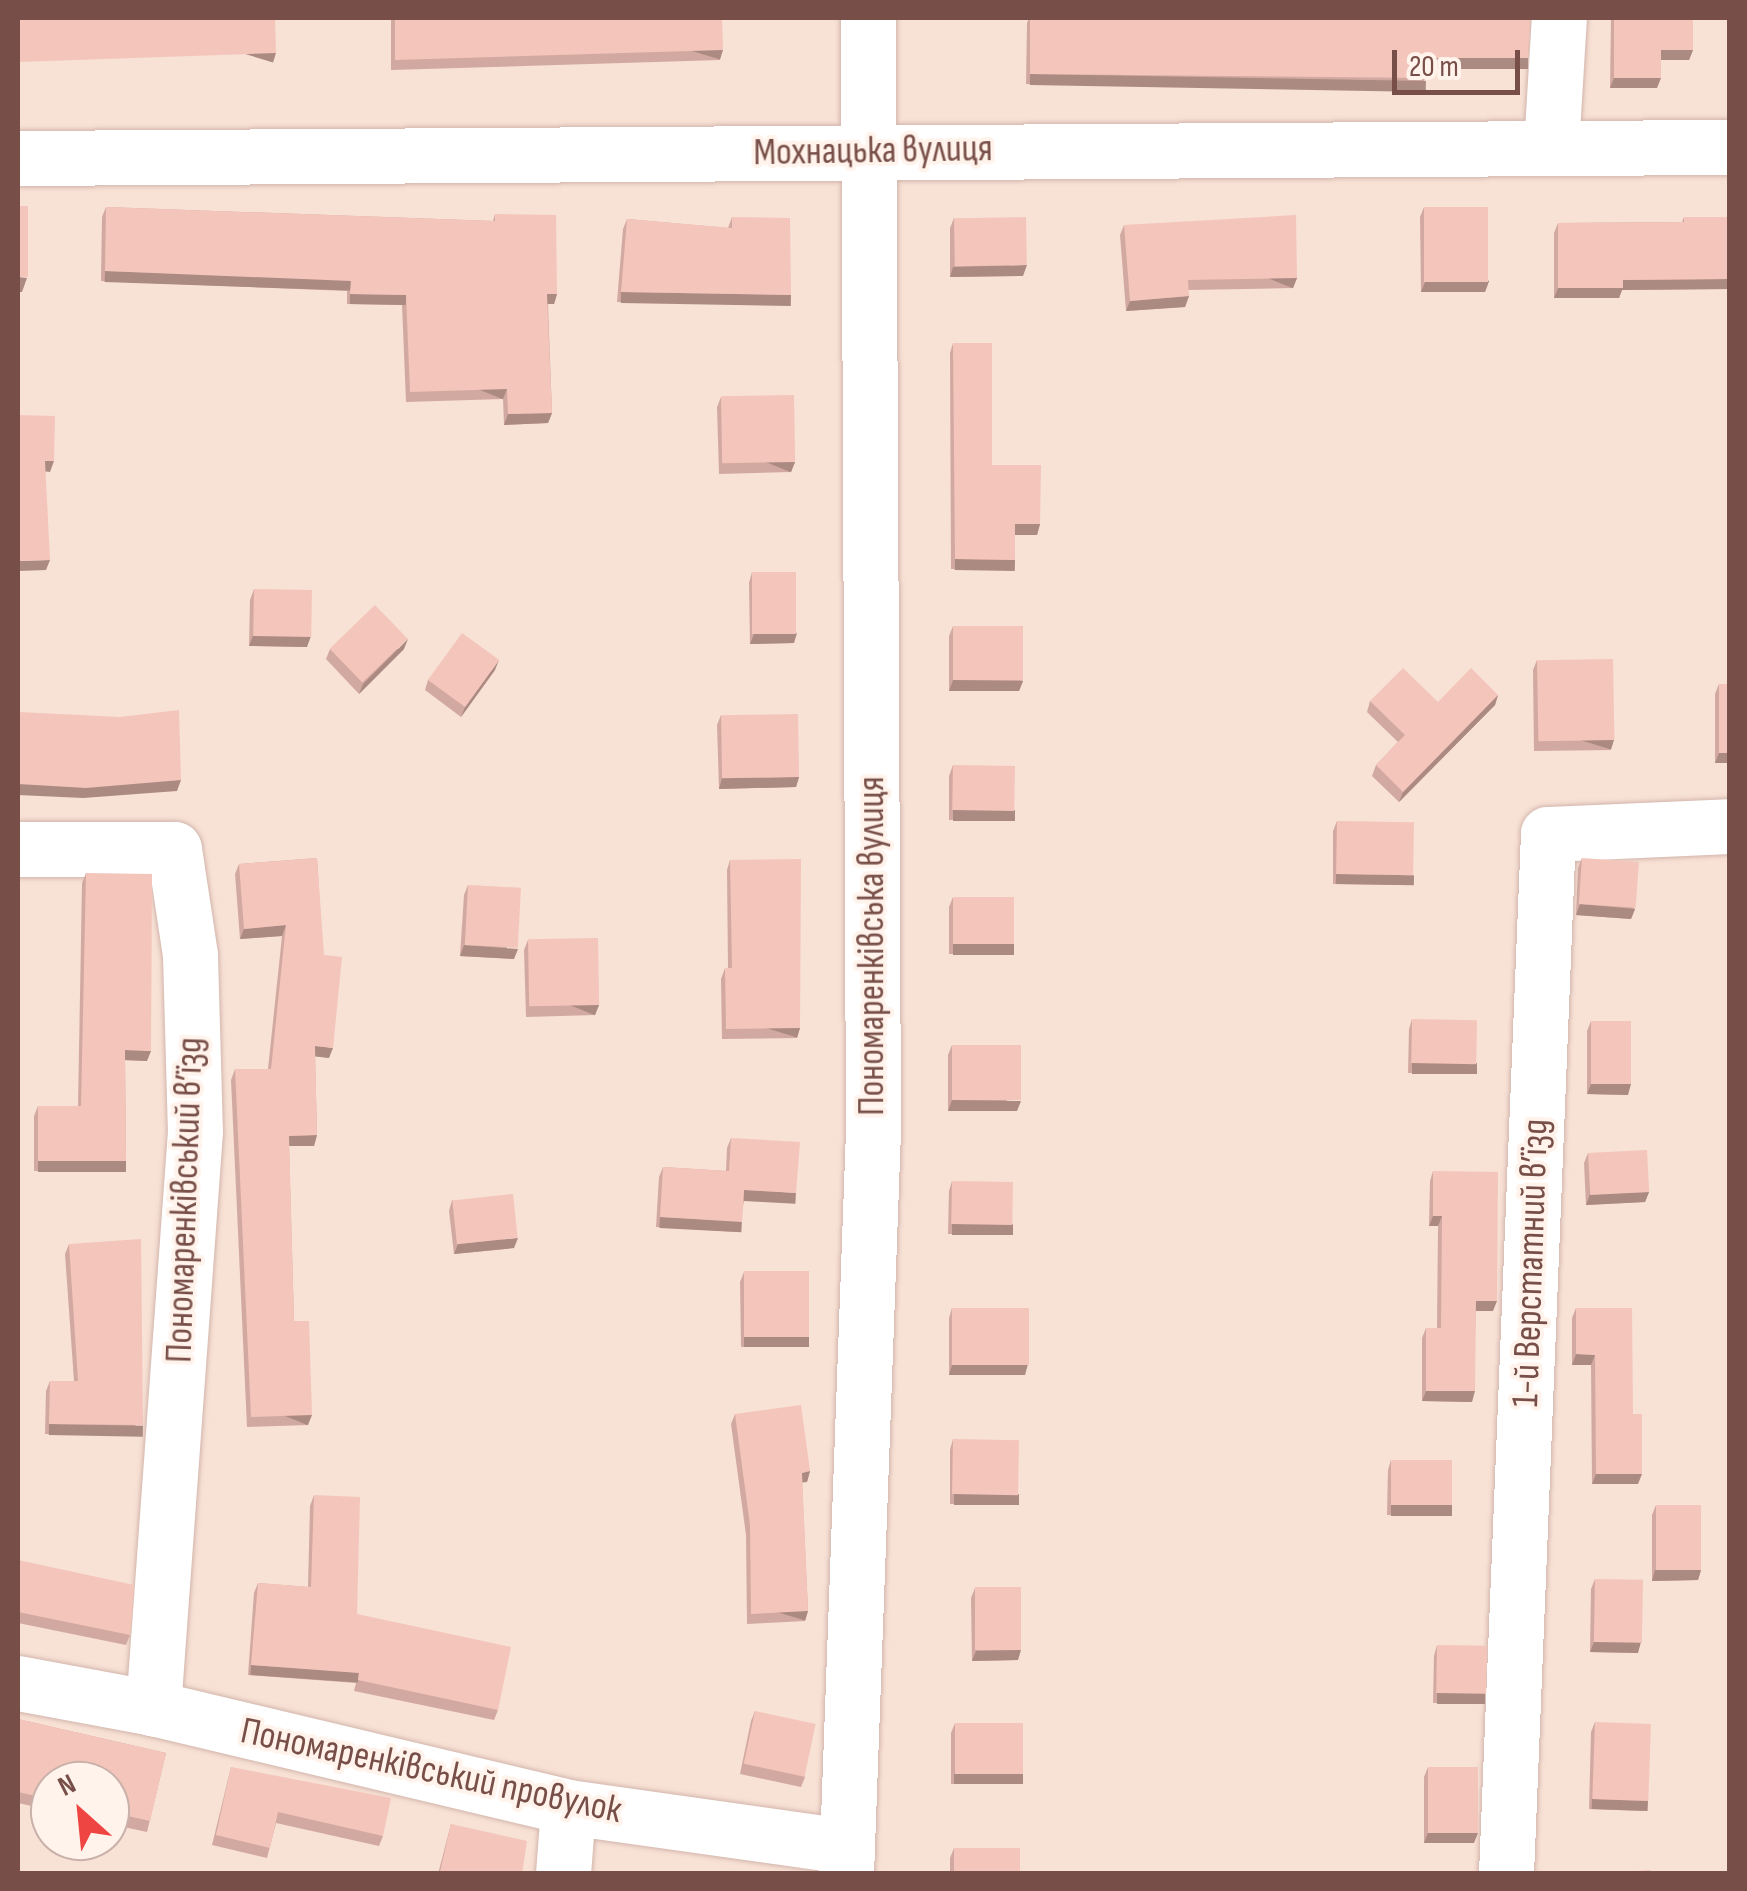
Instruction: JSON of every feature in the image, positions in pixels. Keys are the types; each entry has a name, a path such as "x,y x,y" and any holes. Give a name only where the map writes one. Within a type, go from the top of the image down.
{"street":[{"name":"Пономаренківська вулиця","path":"846,1860 874,1129 868,18"},
{"path":"1551,148 1559,18"},
{"name":"Мохнацька вулиця","path":"18,158 1730,147"},
{"name":"1-й Верстатний в’їзд","path":"1506,1874 1548,834 1730,826"},
{"name":"Пономаренківський в’їзд","path":"18,849 174,849 190,955 195,1132 153,1708"},
{"name":"Пономаренківський провулок","path":"18,1683 153,1708 568,1807 846,1860"},
{"path":"562,1874 568,1807"}],"shaded area":[{"path":"18,18 1729,18 1729,1873 18,1873"}],"building":[{"path":"18,18 275,18 276,53 18,62"},
{"path":"395,18 722,18 723,50 395,60"},
{"path":"1030,18 1530,18 1528,58 1427,58 1426,78 1030,74"},
{"path":"1614,18 1693,18 1693,50 1661,50 1661,78 1614,78"},
{"path":"18,206 28,206 28,277 18,277"},
{"path":"106,207 495,221 495,214 556,215 557,294 547,294 552,413 508,414 507,389 410,392 406,295 350,294 351,281 105,271"},
{"path":"1424,207 1488,207 1488,282 1424,282"},
{"path":"1296,215 1297,278 1188,280 1189,296 1130,301 1124,225"},
{"path":"732,217 790,218 791,295 621,292 627,219 732,228"},
{"path":"1026,217 1027,265 955,266 954,218"},
{"path":"1684,217 1730,217 1730,279 1623,280 1623,288 1558,288 1558,223 1684,222"},
{"path":"953,343 992,343 992,465 1041,465 1040,524 1015,524 1015,560 955,559"},
{"path":"794,395 795,462 722,463 721,396"},
{"path":"18,415 55,416 54,461 45,461 50,560 18,561"},
{"path":"752,572 796,572 796,634 752,634"},
{"path":"254,589 312,590 311,637 253,636"},
{"path":"375,605 408,639 362,683 330,649"},
{"path":"953,626 1023,626 1023,680 953,680"},
{"path":"462,633 499,660 465,707 428,680"},
{"path":"1613,659 1614,740 1538,741 1537,660"},
{"path":"1403,668 1438,702 1471,668 1498,695 1403,792 1376,765 1405,735 1370,701"},
{"path":"1719,684 1730,684 1730,753 1719,753"},
{"path":"179,710 181,780 86,788 18,784 18,712 120,717"},
{"path":"798,714 799,777 722,778 721,715"},
{"path":"953,765 1015,766 1014,811 952,810"},
{"path":"1337,821 1414,822 1413,875 1336,874"},
{"path":"317,858 324,955 342,957 333,1048 315,1046 317,1135 289,1136 294,1321 309,1321 312,1415 251,1417 235,1069 271,1069 286,925 244,929 239,864"},
{"path":"1582,858 1639,862 1636,908 1579,904"},
{"path":"801,859 800,1028 726,1029 725,968 732,968 730,860"},
{"path":"86,873 152,874 151,1051 125,1050 126,1161 38,1161 38,1106 81,1106"},
{"path":"468,885 521,888 518,948 465,945"},
{"path":"953,897 1014,897 1014,944 953,944"},
{"path":"598,938 599,1005 529,1006 528,939"},
{"path":"1412,1019 1477,1020 1476,1064 1411,1063"},
{"path":"1591,1021 1631,1021 1631,1084 1591,1084"},
{"path":"952,1045 1021,1045 1021,1100 952,1100"},
{"path":"731,1138 800,1142 796,1193 744,1190 742,1222 660,1217 663,1167 729,1171"},
{"path":"1647,1150 1649,1192 1590,1195 1588,1153"},
{"path":"1433,1171 1498,1172 1497,1301 1476,1301 1475,1391 1426,1391 1426,1328 1441,1328 1442,1216 1433,1216"},
{"path":"952,1181 1013,1182 1012,1225 951,1224"},
{"path":"513,1194 518,1238 457,1244 452,1200"},
{"path":"141,1239 143,1425 49,1424 50,1381 78,1381 69,1244"},
{"path":"744,1271 809,1271 809,1337 744,1337"},
{"path":"952,1308 1029,1308 1029,1365 952,1365"},
{"path":"1576,1308 1632,1308 1633,1414 1642,1414 1642,1474 1596,1474 1595,1355 1576,1354"},
{"path":"801,1405 810,1471 802,1473 808,1611 751,1614 750,1525 735,1414"},
{"path":"953,1439 1019,1440 1018,1495 952,1494"},
{"path":"1391,1460 1452,1460 1452,1505 1391,1505"},
{"path":"314,1495 360,1497 357,1614 511,1647 498,1710 358,1680 359,1673 251,1665 258,1583 311,1587"},
{"path":"1656,1505 1701,1505 1701,1570 1656,1570"},
{"path":"18,1560 134,1585 130,1635 18,1612"},
{"path":"1595,1579 1643,1580 1642,1643 1594,1642"},
{"path":"975,1587 1021,1587 1021,1650 975,1650"},
{"path":"1437,1645 1487,1646 1486,1694 1436,1693"},
{"path":"755,1711 816,1724 804,1777 744,1764"},
{"path":"18,1719 166,1753 150,1821 130,1816 130,1761 30,1761 30,1795 18,1792"},
{"path":"1595,1722 1651,1724 1648,1801 1592,1799"},
{"path":"955,1723 1023,1723 1023,1774 955,1774"},
{"path":"231,1767 391,1798 383,1836 278,1812 270,1848 216,1835"},
{"path":"1428,1767 1478,1767 1478,1833 1428,1833"},
{"path":"451,1824 527,1841 522,1874 440,1872"},
{"path":"954,1848 1020,1848 1020,1874 954,1874"},
{"path":"1650,1870 1650,1874 1599,1874"}]}
